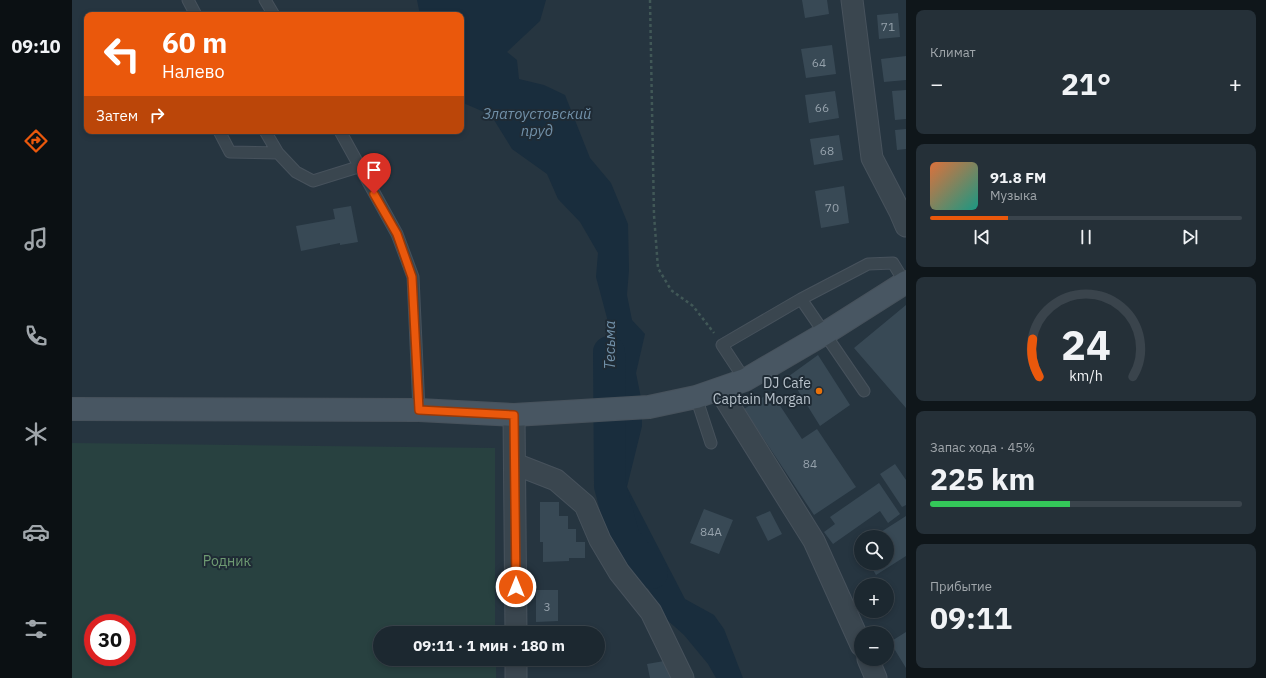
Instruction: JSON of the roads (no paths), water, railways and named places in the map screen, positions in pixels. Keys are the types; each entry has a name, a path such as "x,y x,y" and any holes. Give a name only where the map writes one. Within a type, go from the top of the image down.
{"main road":[{"path":"73,407 419,410 514,415 649,407 696,397 745,380 824,334 906,282"}],"street":[{"path":"852,0 872,158 906,226"},
{"path":"719,389 814,541 854,629"},
{"path":"514,415 516,464 516,626"},
{"path":"516,464 556,480 586,505 600,540 619,572 651,612 683,678"},
{"path":"516,666 516,678"},
{"path":"871,666 876,678"}],"lane":[{"path":"188,0 194,12"},
{"path":"265,0 272,12"},
{"path":"221,134 230,152 278,154"},
{"path":"267,134 278,154 296,172 313,181 358,167"},
{"path":"342,134 358,167 397,234 412,277 419,410"},
{"path":"745,380 722,345 868,264 893,263 906,282"},
{"path":"801,300 864,391"},
{"path":"696,397 711,443"}],"water":[{"name":"Златоустовский пруд","path":"417,0 546,0 540,21 507,52 517,60 519,79 544,85 565,95 590,158 611,183 628,224 629,270 627,295 632,320 645,334 636,373 642,403 642,426 627,487 685,599 714,615 724,629 743,678 716,678 708,664 684,635 665,618 640,574 626,560 624,536 620,523 613,512 611,462 613,438 610,400 605,366 608,343 607,318 596,277 598,253 580,222 558,199 547,174 512,149 491,115 464,103 464,12 419,12"}],"waterway":[{"name":"Тесьма","path":"609,352 610,486 624,538 652,573"}],"place":[{"name":"DJ Cafe Captain Morgan","path":"819,391"}],"park label":[{"name":"Родник","path":"227,561"}]}
